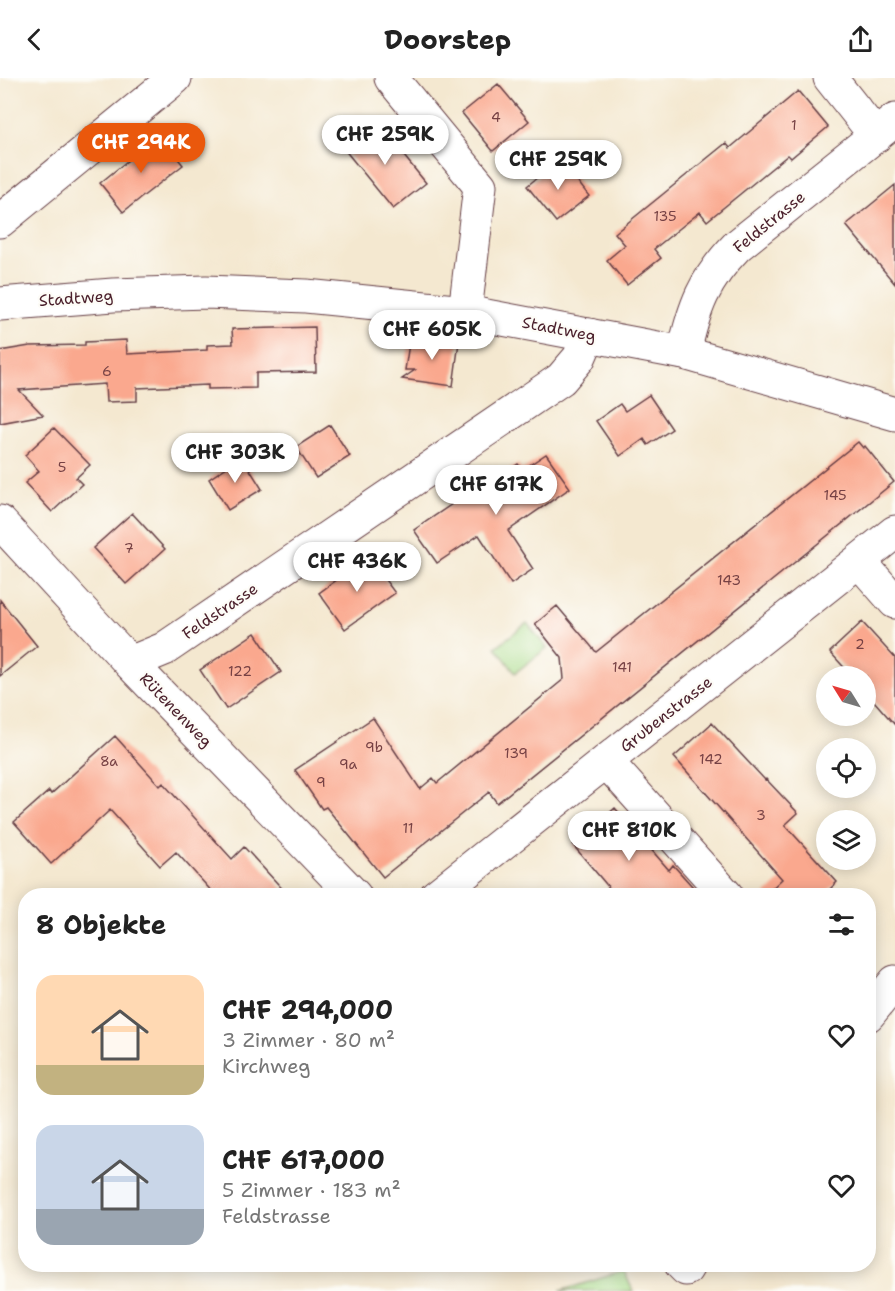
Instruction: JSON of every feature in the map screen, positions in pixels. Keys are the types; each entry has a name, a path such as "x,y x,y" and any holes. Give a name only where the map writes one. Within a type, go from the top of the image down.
{"street":[{"path":"0,221 175,78"},
{"path":"391,78 480,186 465,312"},
{"path":"830,78 886,128"},
{"name":"Feldstrasse","path":"684,353 692,317 706,284 724,260 737,246 886,128"},
{"name":"Stadtweg","path":"0,304 112,295 206,292 306,296 465,312 684,353 895,414"},
{"name":"Feldstrasse","path":"130,663 164,649 561,379 579,358 589,335"},
{"name":"Rütenenweg","path":"0,522 130,663 347,888"},
{"name":"Grubenstrasse","path":"446,888 895,532"},
{"path":"859,561 895,602"},
{"path":"606,761 720,888"},
{"path":"876,1005 895,982"}],"green space":[{"path":"527,623 547,648 515,673 496,647"},
{"path":"624,1272 633,1291 560,1291"}],"building":[{"path":"498,84 529,121 493,151 462,113"},
{"path":"798,91 828,127 791,158 788,155 707,221 700,212 654,249 661,258 627,285 607,260 625,245 615,233 726,143 730,148"},
{"path":"377,123 426,183 393,209 344,149"},
{"path":"159,135 183,165 123,212 100,183"},
{"path":"560,159 589,196 556,222 527,186"},
{"path":"895,185 895,284 846,225"},
{"path":"315,327 316,372 256,373 256,388 208,389 208,385 137,388 137,401 106,402 105,384 19,390 43,415 0,423 0,351 30,346 85,345 85,342 126,340 127,354 207,350 207,345 233,344 232,329"},
{"path":"410,337 459,342 453,386 402,379 415,370 405,370"},
{"path":"649,395 672,429 648,445 644,439 620,456 596,421 620,404 625,411"},
{"path":"330,425 350,456 316,478 296,447"},
{"path":"54,428 90,465 76,478 82,484 52,512 25,483 39,471 25,455"},
{"path":"858,442 863,448 865,446 894,482 497,803 489,792 383,877 326,807 322,809 295,770 373,718 420,789 433,778 437,783 564,679 562,658 535,624 557,606 596,652"},
{"path":"546,454 570,488 508,531 533,569 511,584 479,535 437,563 414,530 458,500 460,503 518,464 522,470"},
{"path":"242,457 262,489 228,510 209,479"},
{"path":"132,513 165,549 126,584 93,548"},
{"path":"368,557 395,593 345,629 319,593"},
{"path":"0,600 37,646 0,676"},
{"path":"862,622 895,658 895,725 876,703 876,666 843,666 830,652"},
{"path":"255,633 281,672 226,709 200,670"},
{"path":"712,723 798,813 785,825 816,859 816,870 826,870 837,882 831,888 772,888 782,879 674,757"},
{"path":"115,736 160,786 163,783 232,859 244,847 282,888 209,888 176,852 160,866 110,810 51,864 14,822 49,791 51,794"},
{"path":"615,808 669,870 673,865 694,888 609,888 573,845"}]}
